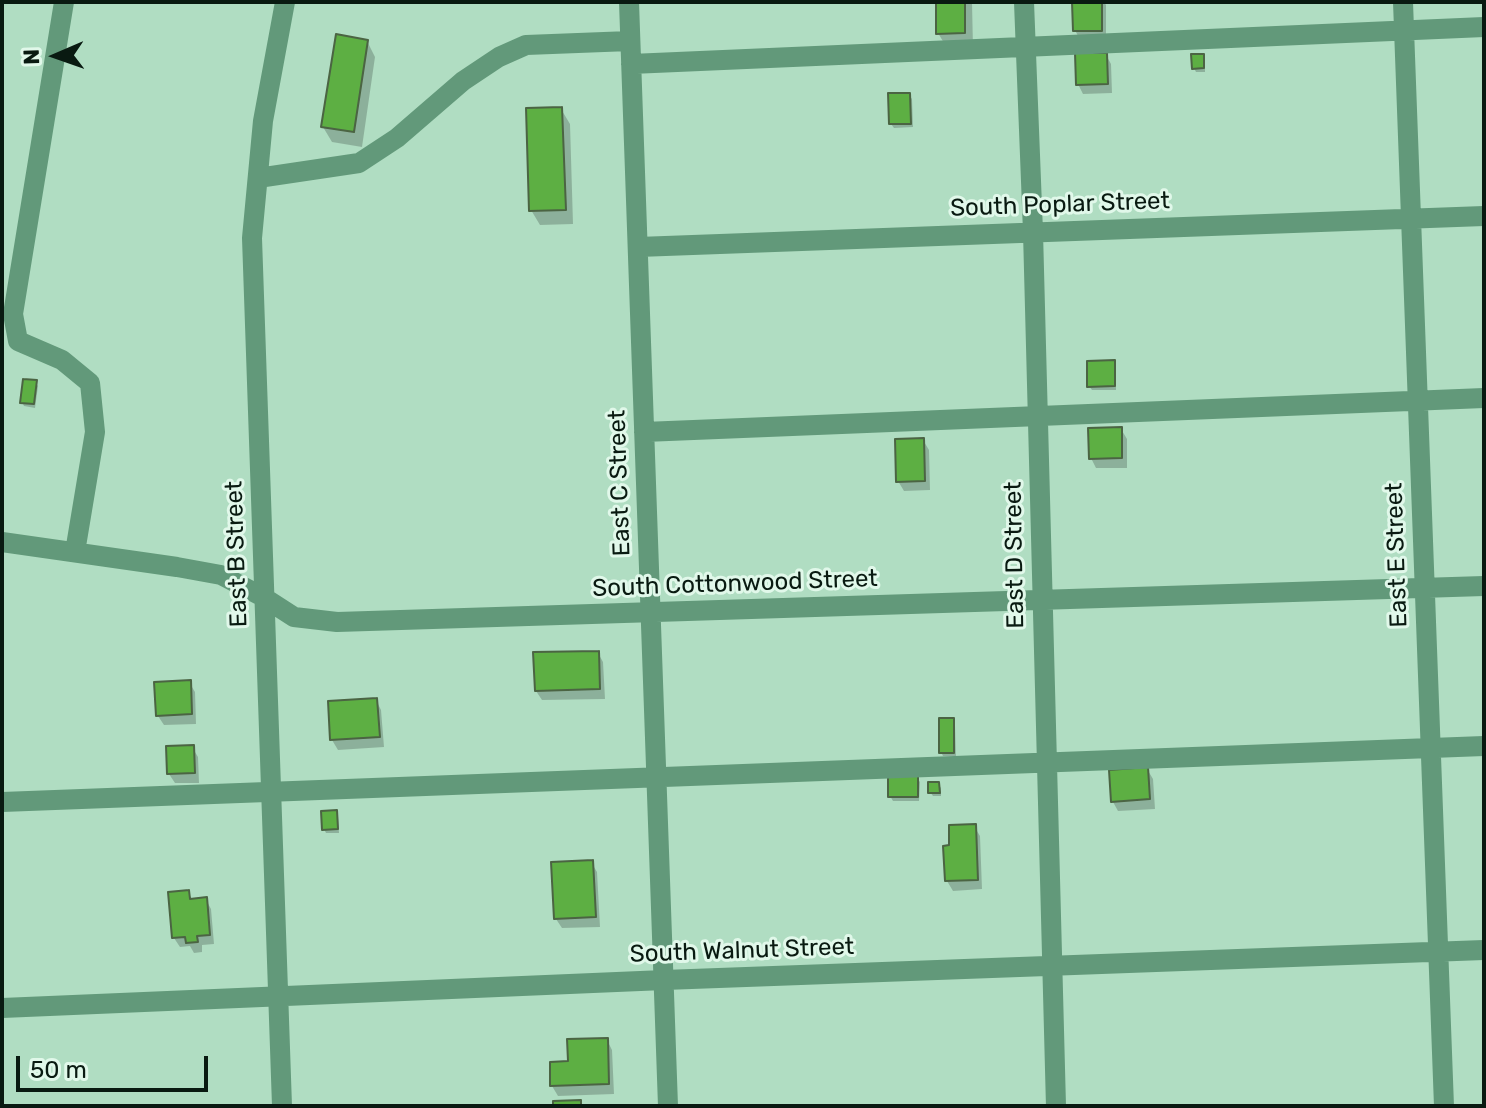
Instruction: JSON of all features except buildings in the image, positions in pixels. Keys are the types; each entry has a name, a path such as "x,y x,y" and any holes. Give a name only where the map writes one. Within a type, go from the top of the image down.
{"street":[{"path":"64,2 13,314 18,341 62,360 90,383 95,432 75,552"},
{"name":"East B Street","path":"282,1106 252,238 263,121 285,2"},
{"name":"East C Street","path":"629,2 668,1106"},
{"name":"East D Street","path":"1024,2 1056,1106"},
{"name":"East E Street","path":"1403,2 1444,1106"},
{"path":"631,64 1484,27"},
{"path":"258,178 359,163 397,138 463,81 499,57 526,45 630,41"},
{"name":"South Poplar Street","path":"638,247 1484,216"},
{"path":"644,432 1484,398"},
{"name":"South Cottonwood Street","path":"2,542 221,575 294,617 337,622 1484,586"},
{"path":"2,802 1484,746"},
{"name":"South Walnut Street","path":"2,1008 1484,950"}]}
